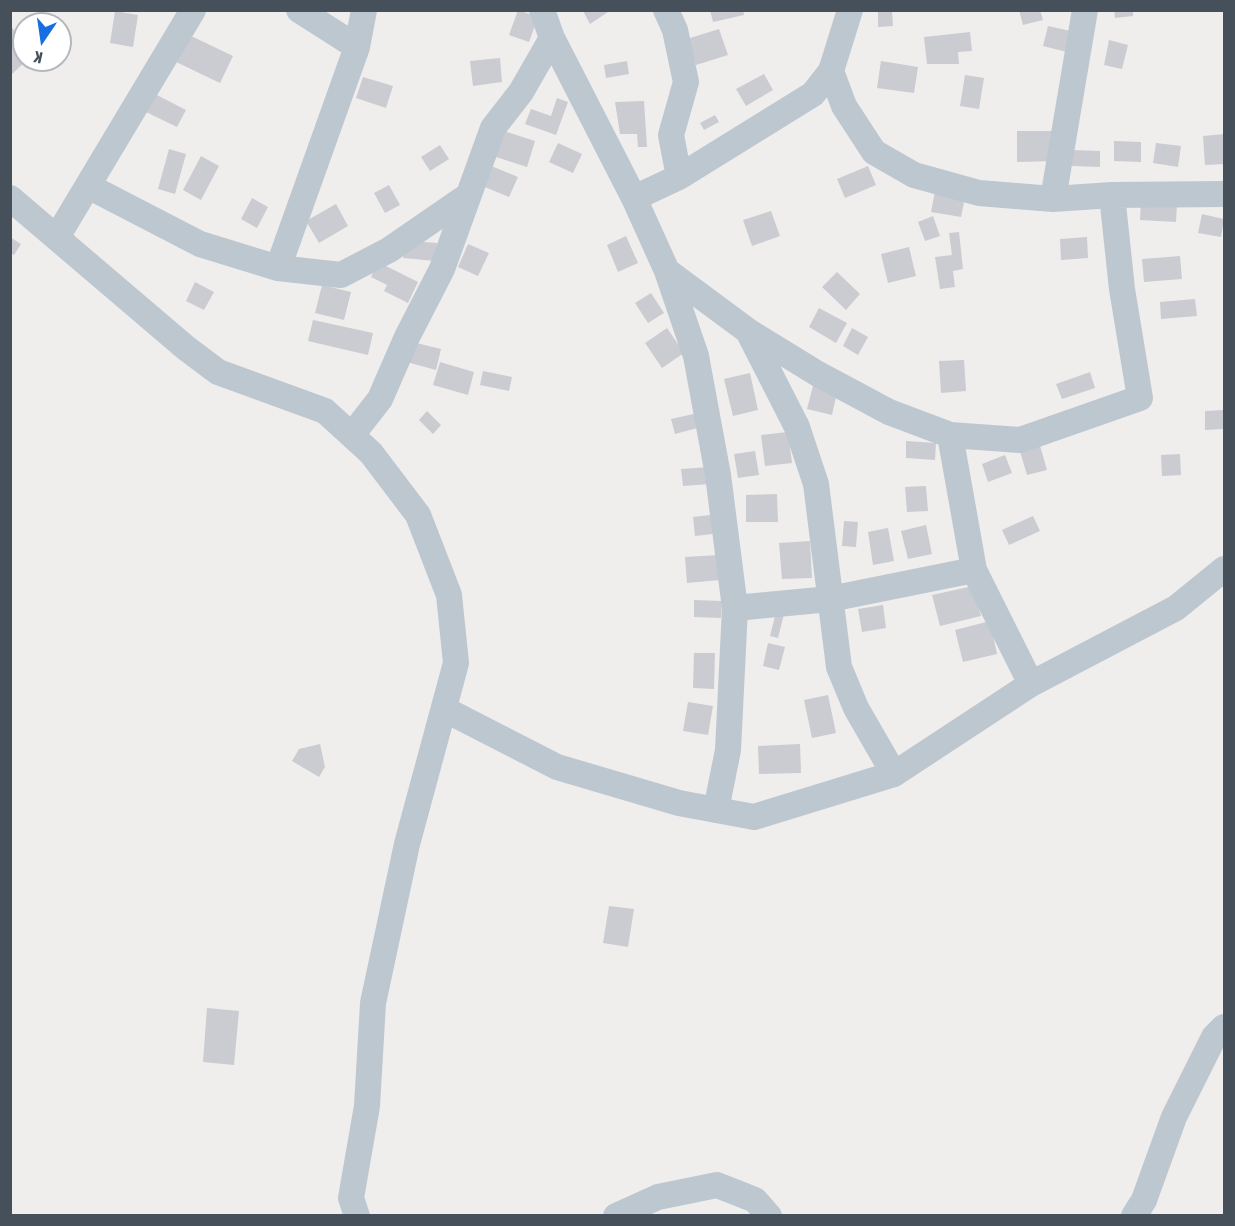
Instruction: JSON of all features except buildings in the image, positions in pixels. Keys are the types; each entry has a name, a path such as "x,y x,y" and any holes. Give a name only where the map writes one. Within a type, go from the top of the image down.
{"street":[{"path":"57,237 193,10"},
{"path":"299,10 357,47"},
{"path":"278,268 357,47 364,10"},
{"path":"542,10 552,38 634,198 667,271 696,356 717,475 735,608 728,750 716,810"},
{"path":"666,10 675,30 686,82 671,135 679,177"},
{"path":"634,198 679,177 813,94 831,71 849,10"},
{"path":"1053,200 1085,10"},
{"path":"352,435 380,399 407,337 442,269 466,197 493,128 521,92 552,38"},
{"path":"831,71 844,106 874,152 914,175 979,193 1053,200 1112,195 1222,196"},
{"path":"88,186 200,244 278,268 340,275 389,250 466,197"},
{"path":"667,271 748,331 818,375 889,411 950,435 1020,440 1140,398 1122,289 1112,195"},
{"path":"10,198 186,348 218,372 325,411 352,435 371,453 418,515 449,595 456,663 407,844 373,1003 367,1106 351,1198 357,1215"},
{"path":"748,331 797,427 816,484 839,667 856,708 894,774"},
{"path":"950,435 974,570 1031,684"},
{"path":"444,709 557,767 678,803 754,817 894,774 1031,684 1176,608 1224,569"},
{"path":"735,608 830,599 974,570"},
{"path":"1134,1215 1144,1200 1174,1117 1214,1037 1224,1027"},
{"path":"616,1215 658,1197 717,1185 755,1200 769,1215"}]}
